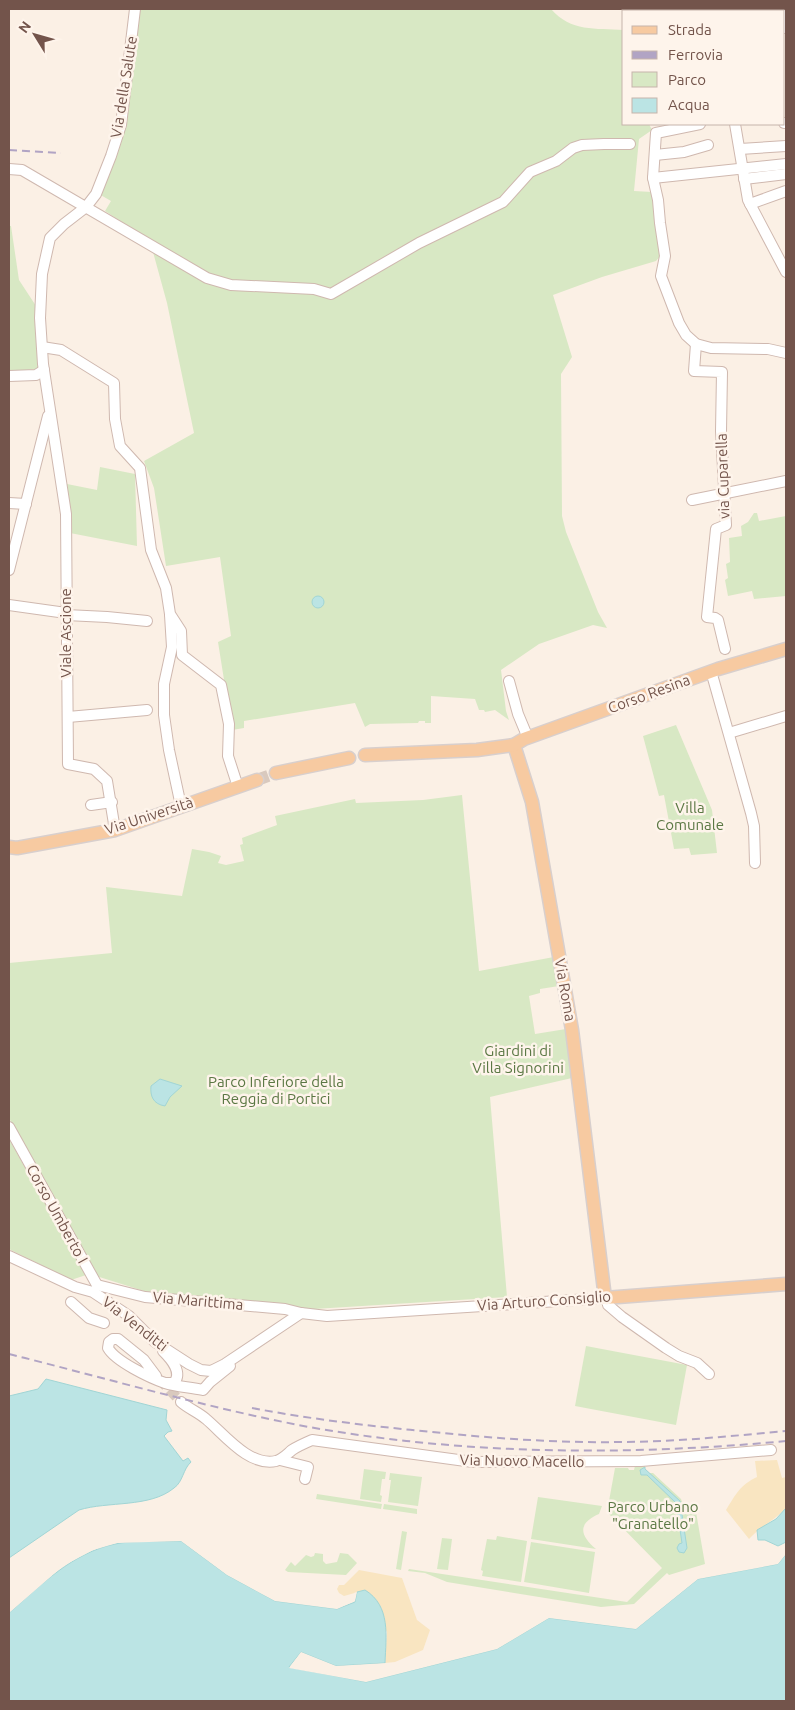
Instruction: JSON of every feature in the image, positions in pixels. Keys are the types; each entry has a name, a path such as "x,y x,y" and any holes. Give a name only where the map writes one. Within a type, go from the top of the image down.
{"main road":[{"name":"Corso Resina","path":"514,744 711,671 786,649"},
{"path":"365,754 476,750 514,744"},
{"name":"Via Roma","path":"514,744 532,802 572,1030 606,1298"},
{"path":"276,773 349,758"},
{"name":"Via Università","path":"9,847 18,848 115,830 257,780"},
{"name":"Via Arturo Consiglio","path":"606,1298 786,1284"}],"street":[{"name":"Via della Salute","path":"49,410 40,318 42,274 50,238 64,224 86,208 96,194 111,156 121,125 135,9"},
{"path":"785,28 786,15"},
{"path":"695,125 656,133 653,178 658,200 665,256 661,276 679,323 686,335 696,344 711,348 768,349 786,353"},
{"path":"735,125 750,204 786,272"},
{"path":"9,169 22,170 207,278 231,285 314,289 331,294 418,243 503,202 530,172 556,161 573,148 597,144 630,144"},
{"path":"655,155 684,152 708,145"},
{"path":"740,149 786,146"},
{"path":"744,174 786,164"},
{"path":"653,178 786,174"},
{"path":"750,204 786,191"},
{"name":"via Cuparella","path":"696,344 694,371 722,372 721,432 726,525 716,529 707,617 718,620 725,649"},
{"path":"42,347 61,350 114,383 115,419 120,446 140,468 151,550 166,588 170,614 172,647 164,684 164,714 181,806"},
{"path":"9,376 36,375 44,370"},
{"path":"9,570 49,410"},
{"name":"Viale Ascione","path":"49,410 66,514 68,764 94,769 107,781 112,802 115,830"},
{"path":"692,500 786,481"},
{"path":"9,503 26,504"},
{"path":"9,605 66,614 147,621"},
{"path":"170,614 182,631 182,655 221,685 229,724 228,756 238,787"},
{"path":"711,671 754,826 755,863"},
{"path":"509,681 518,714 528,738"},
{"path":"68,717 147,710"},
{"path":"729,733 786,716"},
{"path":"91,805 112,802"},
{"name":"Corso Umberto I","path":"9,1127 90,1285"},
{"path":"9,1256 90,1285"},
{"name":"Via Marittima","path":"90,1285 145,1296 285,1309 301,1313"},
{"name":"Via Venditti","path":"90,1285 129,1316 172,1357 201,1370 211,1371 225,1364 301,1313"},
{"path":"606,1298 608,1305 622,1317 666,1348 697,1364 709,1374"},
{"name":"Via Arturo Consiglio","path":"301,1313 335,1315 606,1298"},
{"path":"71,1302 89,1318 104,1323"},
{"path":"281,1326 285,1318 285,1309"},
{"path":"156,1376 144,1360 118,1339 113,1339 109,1342 108,1348 115,1356 141,1372 165,1383 203,1390 259,1341"},
{"path":"165,1383 174,1383 178,1376 172,1357"},
{"path":"181,1402 204,1417 235,1446 262,1460 267,1462 280,1460 308,1467 305,1479"},
{"name":"Via Nuovo Macello","path":"280,1460 312,1440 472,1462 640,1461 771,1450"}],"green space":[{"path":"139,9 551,9 567,22 575,25 593,29 622,30 622,125 650,125 652,130 639,139 634,191 652,192 662,254 656,261 602,277 553,295 572,357 561,374 562,516 566,532 598,612 607,628 593,625 539,644 501,670 506,711 509,720 495,710 485,712 484,710 479,710 475,699 431,696 431,723 419,721 418,723 370,724 365,727 355,703 244,721 244,728 232,730 218,642 231,636 220,557 166,566 154,488 144,461 194,433 167,303 153,252 156,244 105,211 111,201 99,194 119,145"},
{"path":"9,226 11,226 19,280 38,309 41,369 9,371"},
{"path":"100,467 135,474 137,546 70,533 67,484 97,490"},
{"path":"754,513 757,513 759,521 786,516 786,596 754,599 752,591 728,596 725,580 728,578 726,564 730,562 729,538 742,536 741,526 748,522"},
{"name":"Villa Comunale","path":"676,725 712,810 717,853 691,855 689,848 674,849 664,795 659,796 643,736"},
{"name":"Parco Inferiore della Reggia di Portici","path":"462,795 479,971 554,957 559,986 540,989 540,993 529,996 535,1034 566,1029 572,1078 490,1097 507,1297 314,1309 147,1292 93,1275 9,1118 9,963 112,953 106,887 182,896 192,849 221,856 218,863 226,865 244,861 240,845 243,844 242,838 277,825 275,816 355,799 356,803 423,800"},
{"path":"9,1139 86,1275 71,1280 9,1249"},
{"path":"586,1346 687,1365 676,1425 575,1406"},
{"name":"Parco Urbano \"Granatello\"","path":"645,1464 645,1469 649,1473 653,1473 681,1499 686,1514 696,1512 705,1564 669,1575 667,1573 634,1604 601,1607 447,1582 425,1573 408,1571 409,1569 627,1602 662,1568 607,1512 615,1468 634,1470 635,1466"},
{"path":"364,1469 386,1472 385,1479 382,1479 381,1502 360,1499"},
{"path":"390,1473 422,1477 418,1506 388,1502"},
{"path":"317,1494 382,1504 381,1509 316,1499"},
{"path":"538,1497 602,1506 599,1514 587,1521 583,1530 586,1539 596,1549 531,1539"},
{"path":"384,1504 417,1509 417,1514 383,1509"},
{"path":"402,1531 407,1532 401,1570 396,1569"},
{"path":"497,1536 527,1541 521,1582 482,1576 483,1571 481,1570 487,1539 496,1540"},
{"path":"442,1538 452,1539 448,1570 437,1569"},
{"path":"531,1542 595,1552 589,1593 524,1582"},
{"path":"315,1553 323,1554 323,1561 326,1564 337,1562 340,1553 348,1554 357,1563 346,1575 288,1572 285,1570 291,1562 295,1566 306,1555 311,1557"}],"sand":[{"path":"777,1460 782,1478 786,1477 786,1508 749,1539 726,1510 742,1487 757,1477 755,1461"},
{"path":"359,1570 402,1578 417,1620 430,1630 423,1650 395,1662 385,1663 387,1632 365,1590 344,1596 337,1589 339,1585 344,1585"}],"water":[{"path":"320,596 323,597 323,607 316,608 313,607 312,600 313,597"},
{"path":"160,1079 182,1086 170,1097 165,1106 155,1101 151,1093 151,1086"},
{"path":"46,1379 167,1410 166,1420 172,1431 164,1436 183,1461 188,1458 191,1462 177,1485 164,1494 153,1499 79,1510 9,1558 9,1396 38,1389"},
{"path":"645,1467 680,1501 687,1548 684,1553 679,1552 677,1548 682,1543 676,1503 647,1475 641,1475 640,1470"},
{"path":"786,1508 786,1542 778,1546 765,1540 758,1540 757,1530 776,1519"},
{"path":"181,1541 227,1575 275,1601 337,1609 355,1602 357,1592 365,1590 379,1604 383,1613 386,1632 385,1663 336,1666 301,1652 289,1667 366,1682 497,1649 549,1618 636,1629 698,1579 778,1564 786,1554 786,1701 9,1701 9,1613 58,1571 99,1548 130,1542"}],"pier":[{"path":"182,1539 229,1573 276,1599 336,1606 353,1600 354,1593 357,1592 355,1601 337,1609 275,1601 227,1575 181,1541 117,1543 93,1550 63,1566 9,1613 9,1609 61,1564 92,1547 116,1541"},
{"path":"786,1551 786,1554 778,1564 698,1579 636,1629 549,1618 497,1649 366,1682 289,1668 301,1652 336,1666 387,1663 385,1665 336,1669 302,1655 293,1666 366,1679 496,1647 548,1615 635,1627 697,1577 776,1562"}],"tunnel":[{"path":"257,780 276,773"},
{"path":"159,1379 181,1402"}],"railway":[{"path":"9,150 61,153"},
{"path":"9,1354 196,1402 271,1419 309,1427 427,1443 487,1448 607,1451 726,1446 786,1441"},
{"path":"252,1408 371,1426 554,1441 662,1441 786,1431"}],"park label":[{"name":"Giardini di Villa Signorini","path":"518,1060"}]}
